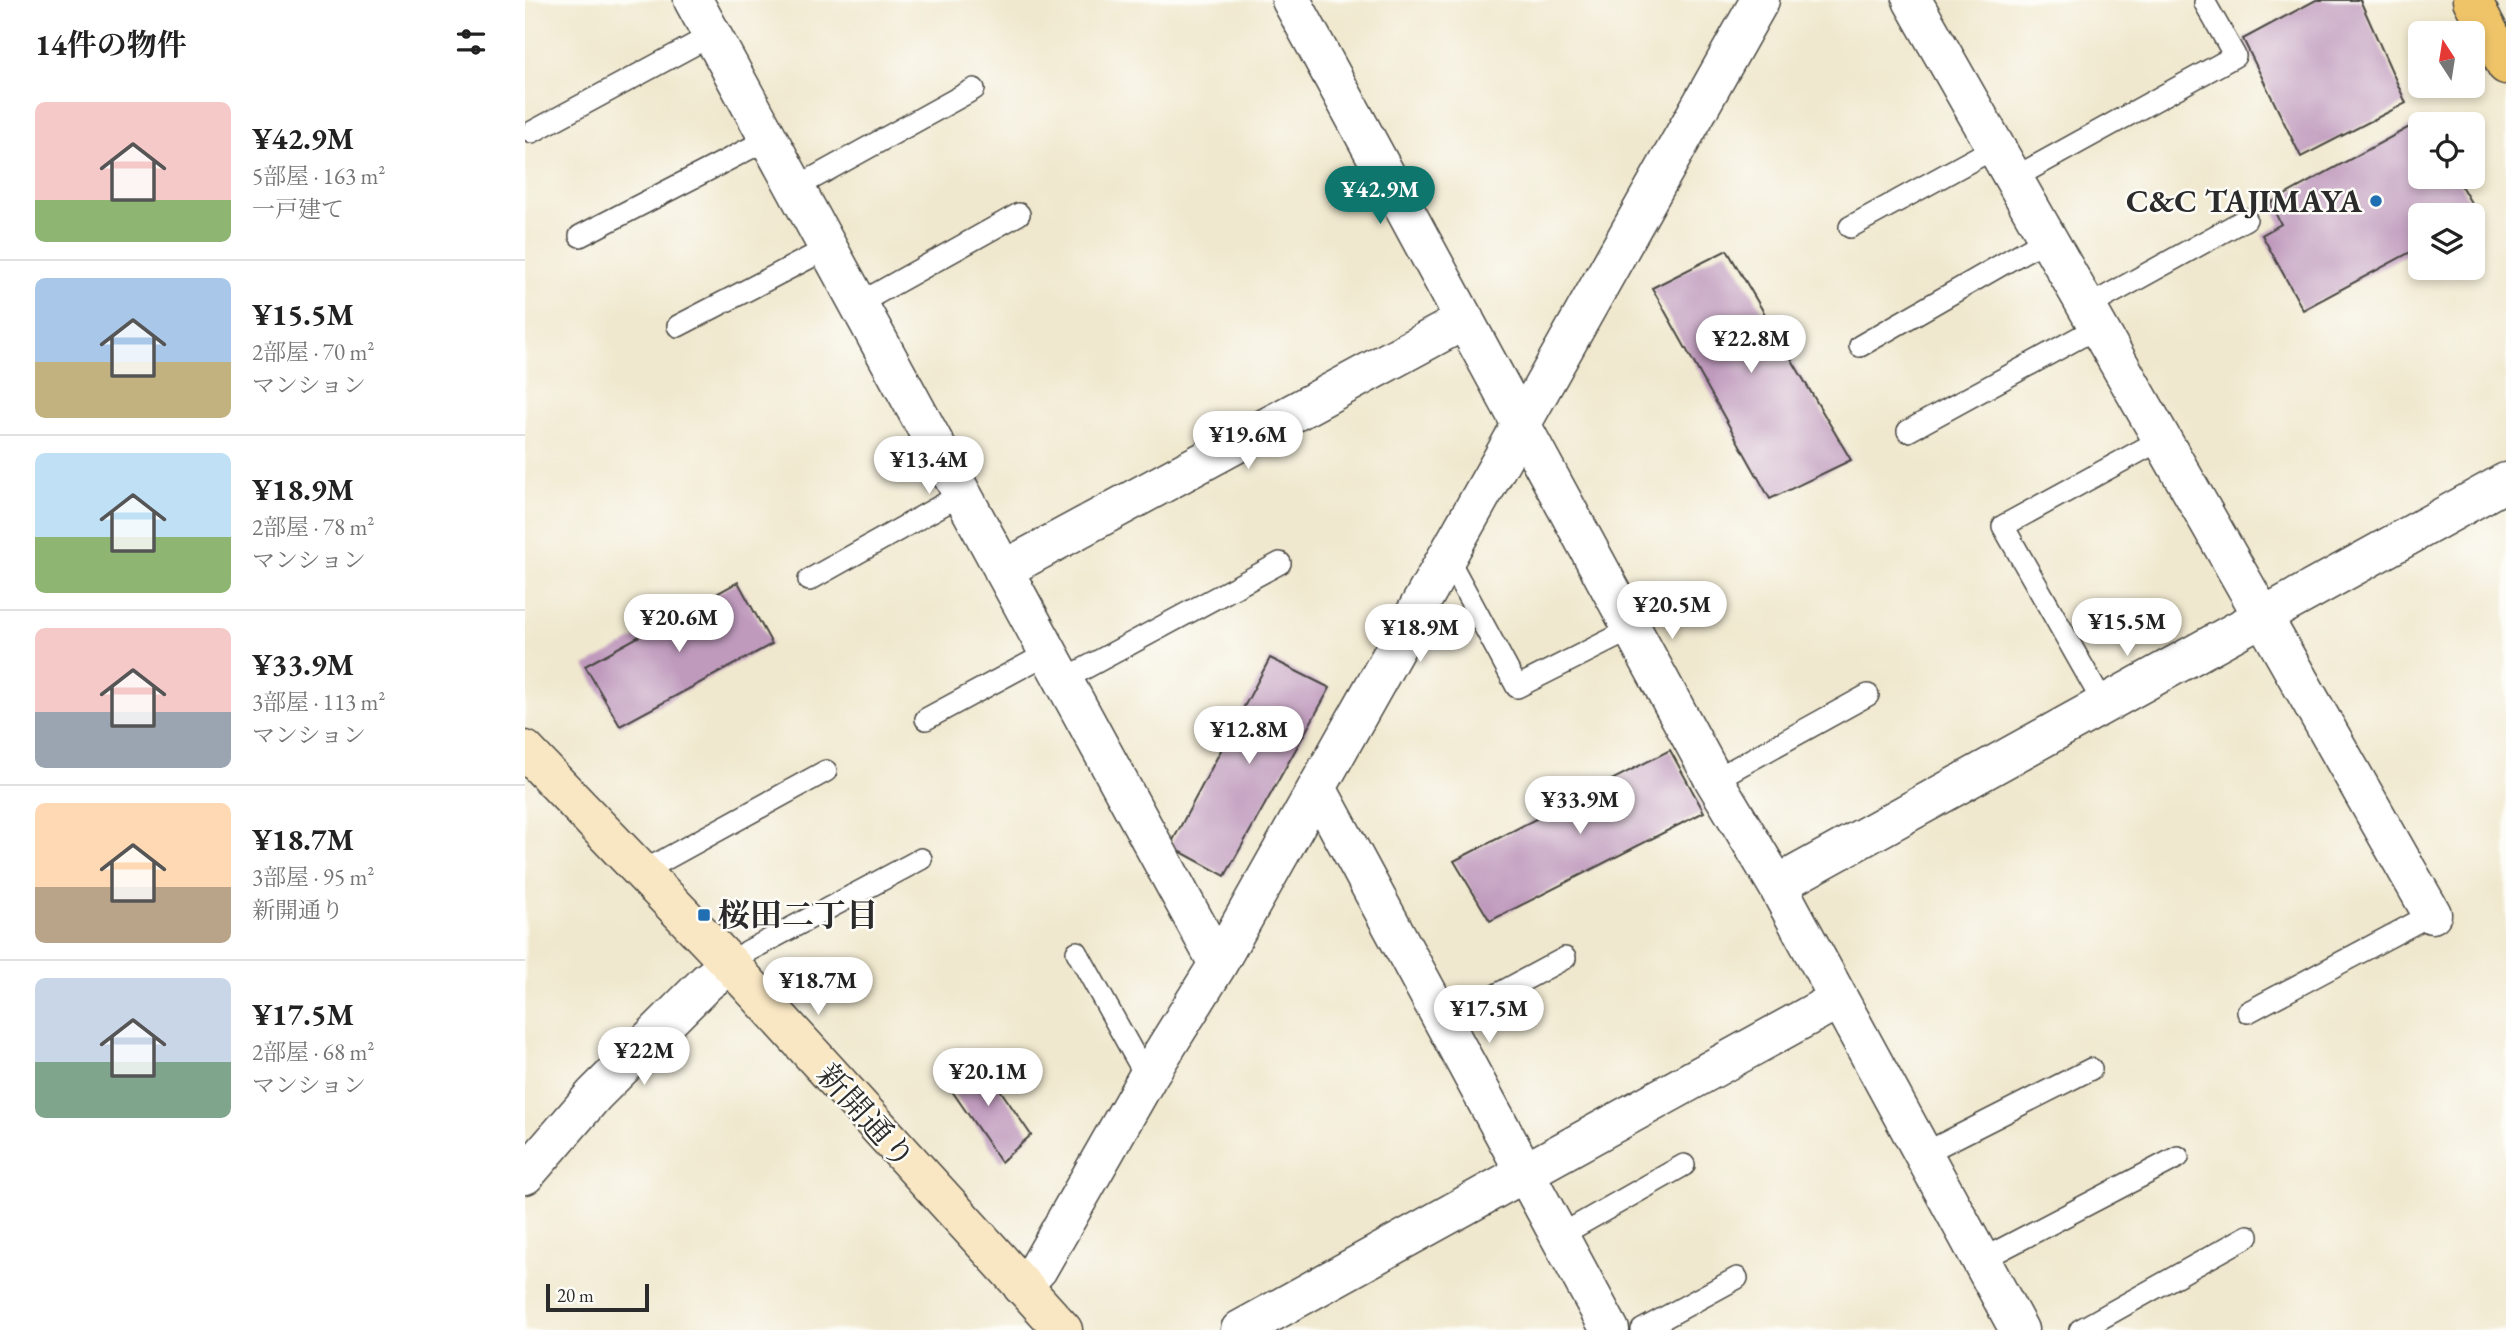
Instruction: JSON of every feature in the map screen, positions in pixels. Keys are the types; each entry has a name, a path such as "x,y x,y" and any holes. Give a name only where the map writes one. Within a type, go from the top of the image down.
{"highway":[{"path":"2472,0 2506,65"},
{"path":"2500,0 2506,11"}],"street":[{"path":"692,0 1218,964"},
{"path":"1291,0 1714,780 1777,885 2019,1330"},
{"path":"1021,1286 1038,1269 1147,1078 1218,964 1760,0"},
{"path":"1912,0 2432,914"},
{"path":"1003,570 1465,320"},
{"path":"1777,885 2506,482"},
{"name":"新開通り","path":"525,750 730,964 1063,1330"},
{"path":"1317,788 1610,1330"},
{"path":"525,1175 594,1095 707,982 730,964"},
{"path":"1240,1330 1839,999"}],"lane":[{"path":"1850,227 2005,163 2235,56 2205,2"},
{"path":"532,132 712,35"},
{"path":"795,188 974,89"},
{"path":"580,236 768,139"},
{"path":"858,304 1019,214"},
{"path":"1908,431 2246,219"},
{"path":"1860,346 2048,238"},
{"path":"678,327 828,248"},
{"path":"2104,704 2003,526 2162,439"},
{"path":"809,580 962,494"},
{"path":"1447,557 1517,687 1632,628"},
{"path":"926,719 1056,666 1280,563"},
{"path":"1714,780 1868,695"},
{"path":"642,872 826,771"},
{"path":"730,964 748,951 921,859"},
{"path":"2248,1012 2432,914"},
{"path":"1077,952 1147,1078"},
{"path":"1444,1023 1565,958"},
{"path":"1923,1154 2091,1069"},
{"path":"1981,1260 2178,1157"},
{"path":"1559,1236 1684,1166"},
{"path":"2080,1330 2248,1236"},
{"path":"1642,1330 1737,1278"}],"building":[{"path":"2316,0 2360,0 2406,103 2301,157 2243,39"},
{"path":"2408,128 2408,189 2463,189 2471,203 2408,203 2408,253 2303,310 2262,235 2281,224 2270,203"},
{"path":"1727,250 1851,460 1770,499 1652,288"},
{"path":"738,582 772,644 620,726 585,666"},
{"path":"1270,658 1330,688 1225,876 1170,846"},
{"path":"1670,750 1704,812 1490,921 1454,861"},
{"path":"977,1056 1031,1135 1001,1162 943,1078"}],"place":[{"name":"C&C TAJIMAYA","path":"2376,201"},
{"name":"桜田二丁目","path":"704,915"}]}
